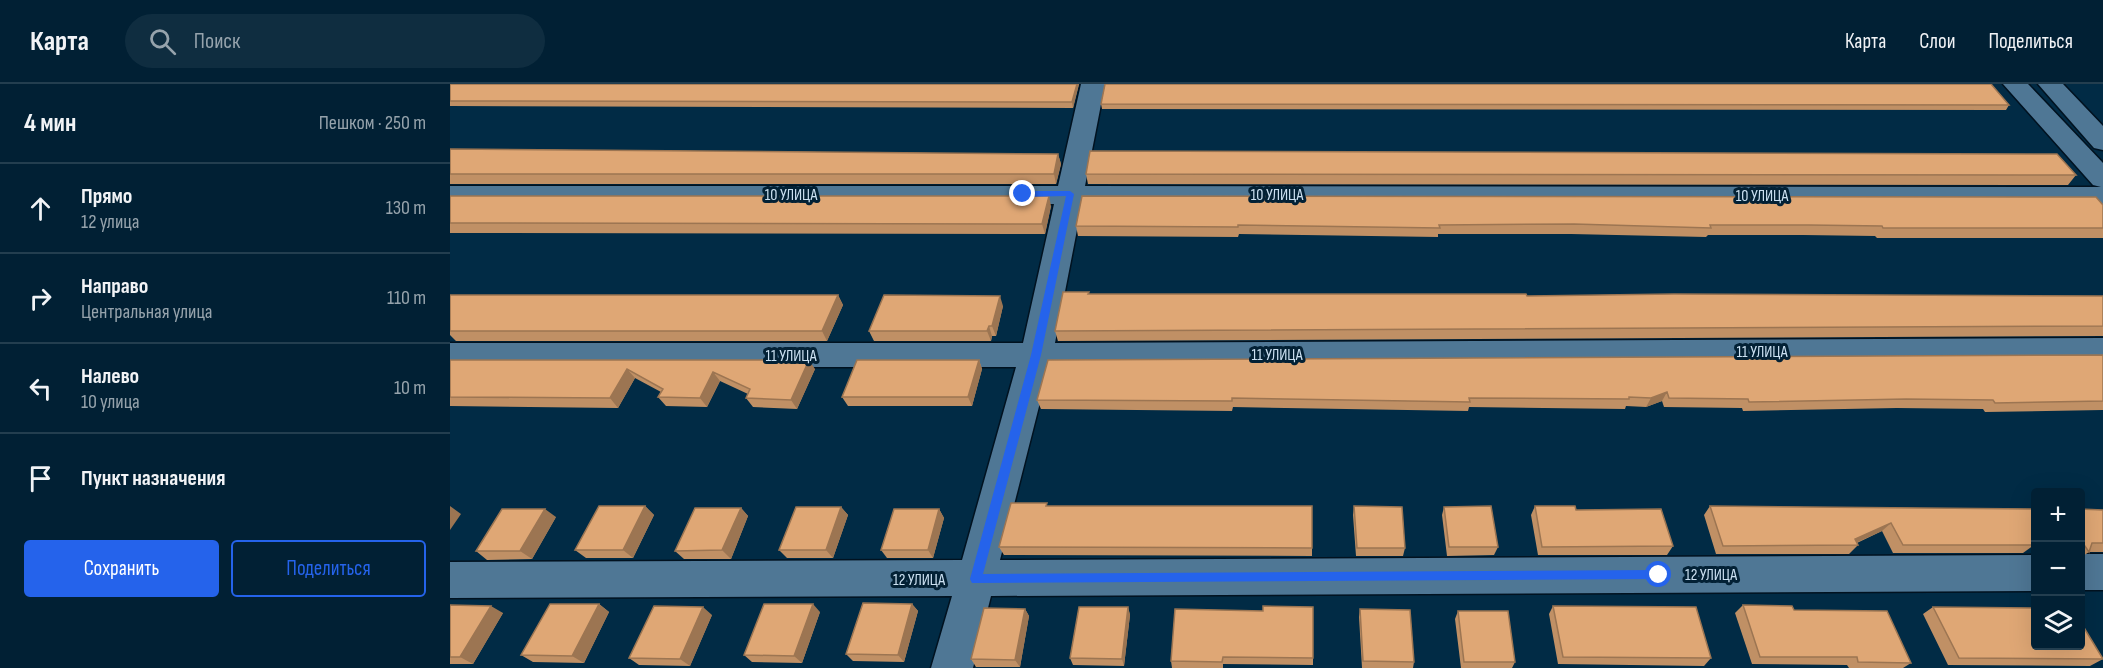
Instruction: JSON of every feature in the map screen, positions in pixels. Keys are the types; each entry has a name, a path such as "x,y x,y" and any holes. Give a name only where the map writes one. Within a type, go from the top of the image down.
{"street":[{"path":"952,668 1036,355 1093,84"},
{"path":"2015,84 2103,179"},
{"path":"2050,84 2103,142"},
{"name":"10 УЛИЦА","path":"450,195 2103,196"},
{"name":"11 УЛИЦА","path":"450,355 2103,350"},
{"path":"2085,572 2103,572"},
{"name":"12 УЛИЦА","path":"450,580 2031,573"}],"building":[{"path":"450,84 1077,84 1072,102 450,101"},
{"path":"1105,84 1991,84 2009,105 1101,104"},
{"path":"450,149 1058,154 1054,174 450,174"},
{"path":"1090,151 2057,154 2076,175 1086,174"},
{"path":"450,196 1049,196 1042,224 450,223"},
{"path":"1082,196 2096,197 2103,205 2103,228 1710,225 1711,228 1574,224 1439,225 1440,228 1238,225 1238,227 1076,226"},
{"path":"1063,292 1089,292 1088,294 1526,294 1527,296 1674,294 2103,296 2103,326 1055,331"},
{"path":"450,295 838,295 822,331 450,331"},
{"path":"884,295 1000,296 992,326 989,326 987,331 869,331"},
{"path":"2103,355 2103,401 1995,403 1993,400 1906,399 1749,402 1748,399 1669,398 1667,392 1651,398 1469,398 1470,402 1232,398 1232,401 1037,400 1048,360"},
{"path":"450,360 809,360 791,400 746,398 750,389 713,372 700,398 658,397 663,389 627,369 610,398 450,397"},
{"path":"857,360 979,360 968,397 842,397"},
{"path":"1011,503 1047,503 1046,506 1312,506 1312,548 999,547"},
{"path":"599,506 645,506 623,550 575,550"},
{"path":"1354,506 1402,507 1405,548 1357,548"},
{"path":"1491,506 1498,547 1449,547 1444,507"},
{"path":"1535,506 1575,506 1576,510 1661,509 1673,546 1542,547"},
{"path":"1710,506 2031,509 2031,545 1903,545 1891,523 1855,539 1858,545 1723,546"},
{"path":"796,507 841,507 826,550 779,550"},
{"path":"695,508 741,508 722,550 675,551"},
{"path":"502,509 545,509 520,551 476,551"},
{"path":"894,509 939,509 928,550 881,550"},
{"path":"2085,509 2103,510 2103,543 2092,543 2089,552 2085,546"},
{"path":"863,603 912,604 898,655 846,654"},
{"path":"550,604 599,604 572,656 521,655"},
{"path":"764,604 813,604 794,656 744,655"},
{"path":"450,605 491,606 460,657 450,657"},
{"path":"1743,605 1792,606 1794,610 1887,611 1911,663 1858,662 1857,657 1760,657"},
{"path":"654,606 703,607 680,659 629,658"},
{"path":"1263,606 1313,607 1313,658 1223,657 1222,662 1171,661 1175,609 1263,611"},
{"path":"1553,606 1696,607 1711,658 1563,657"},
{"path":"1079,607 1128,607 1122,659 1070,658"},
{"path":"1933,607 2031,608 2031,650 2085,650 2085,629 2103,659 1959,658"},
{"path":"984,608 1025,609 1015,660 971,659"},
{"path":"1360,609 1410,610 1414,662 1363,661"},
{"path":"1458,611 1508,611 1515,662 1464,662"}],"route":[{"path":"1023,194 1070,194 1036,355 976,579 1659,575"}]}
